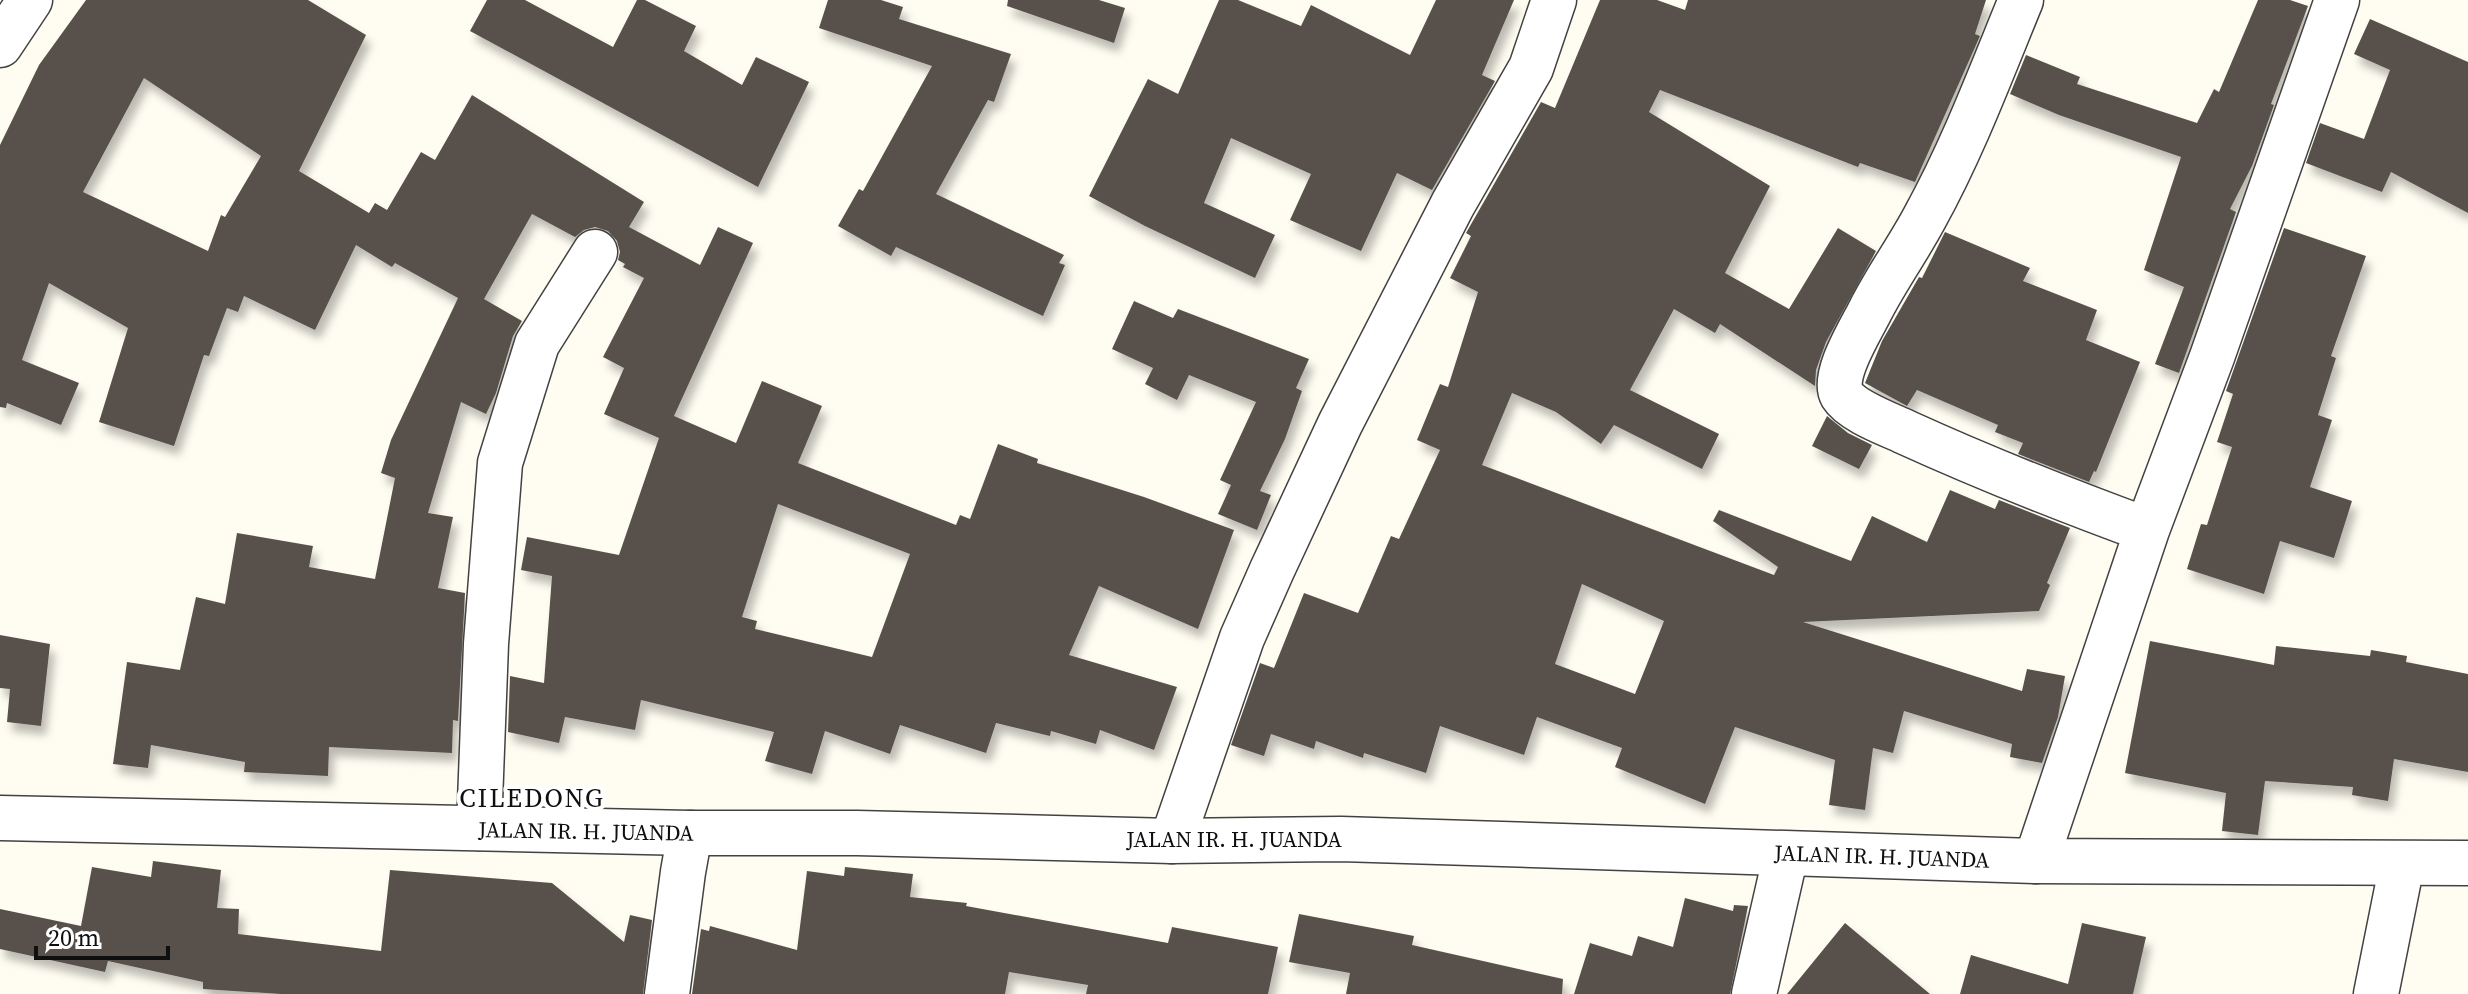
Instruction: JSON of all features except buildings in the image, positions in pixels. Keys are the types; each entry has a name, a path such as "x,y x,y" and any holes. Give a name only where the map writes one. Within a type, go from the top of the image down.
{"street":[{"path":"0,45 30,0"},
{"path":"1172,841 1242,638 1272,570 1340,424 1453,204 1531,68 1554,0"},
{"path":"2021,0 1933,201 1876,298 1848,355 1839,386 1849,402 1870,416 1966,460 2147,530"},
{"path":"2036,861 2147,530 2218,342 2337,0"},
{"path":"479,828 486,644 500,463 537,344 595,252"},
{"name":"JALAN IR. H. JUANDA","path":"0,818 1172,841 1341,839 2036,861 2468,863"},
{"path":"667,994 690,833"},
{"path":"1754,994 1786,854"},
{"path":"2376,994 2402,864"}],"district":[{"name":"CILEDONG","path":"532,798"}]}
